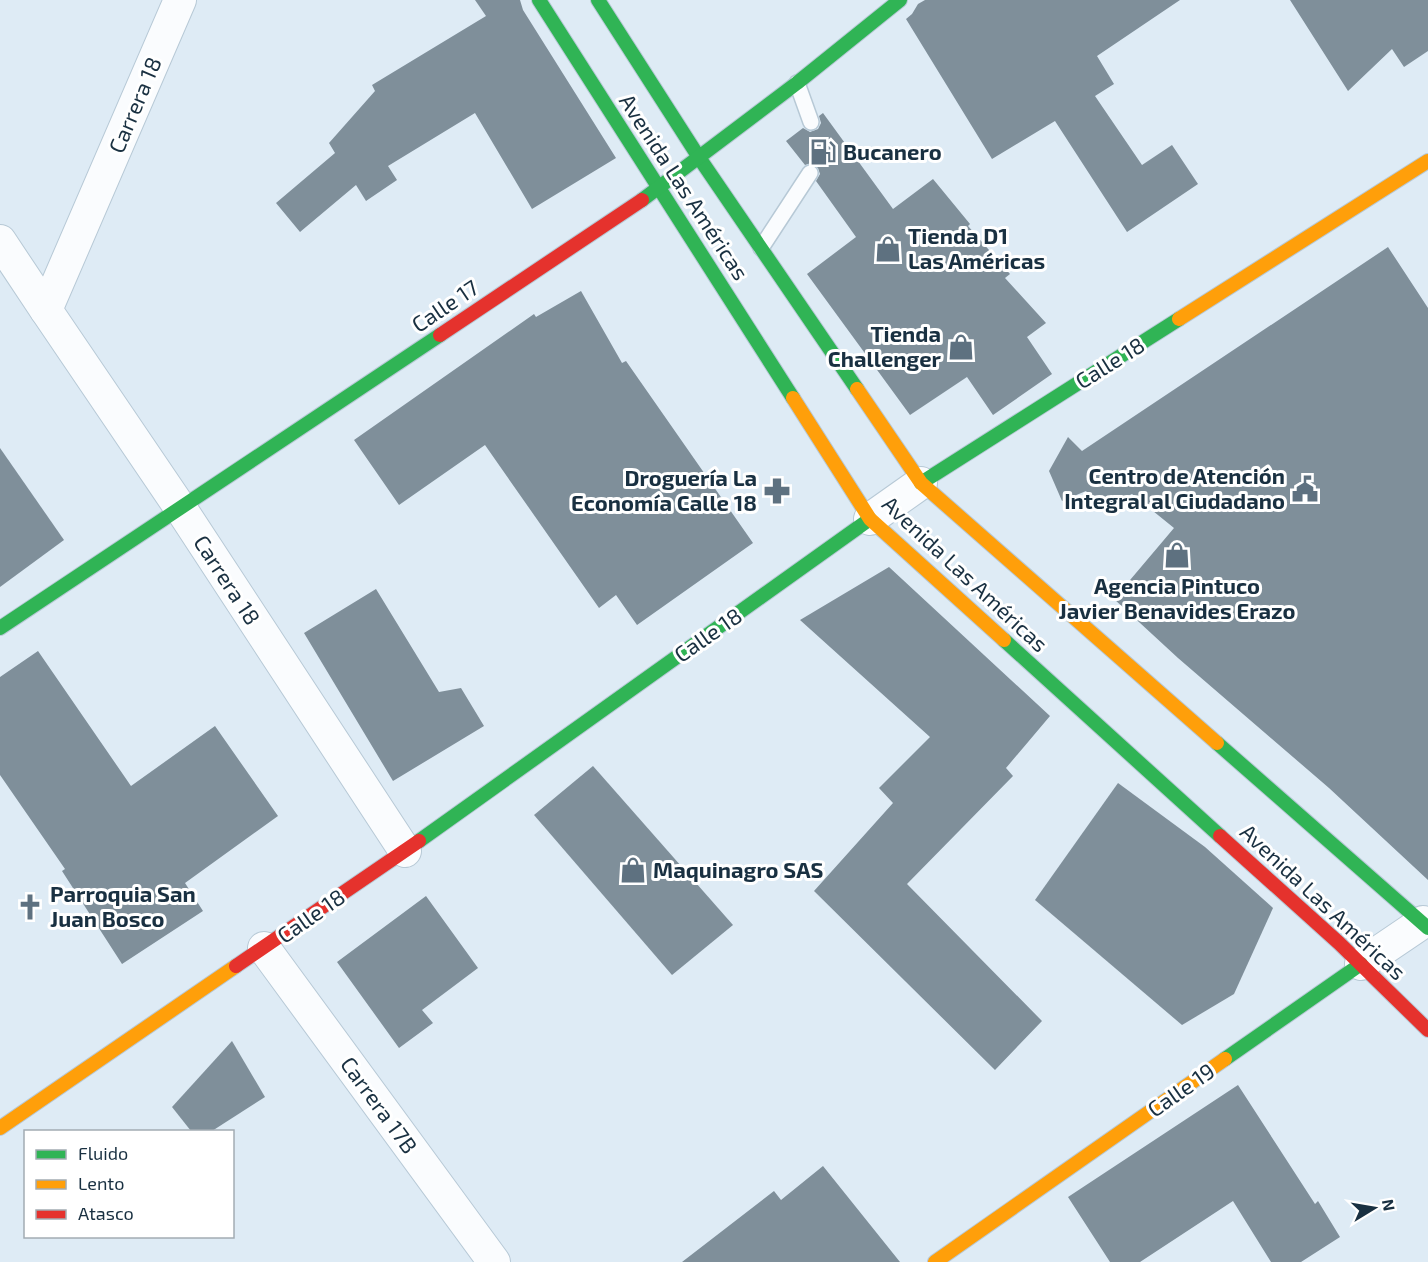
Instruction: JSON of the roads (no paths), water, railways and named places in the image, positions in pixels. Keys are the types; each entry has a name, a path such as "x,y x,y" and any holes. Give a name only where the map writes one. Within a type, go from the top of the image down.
{"main road":[{"name":"Avenida Las Américas","path":"538,0 870,519 1361,964 1428,1030"},
{"name":"Avenida Las Américas","path":"598,0 700,159 921,483 1426,922"},
{"name":"Calle 17","path":"0,628 660,188 797,84 900,0"},
{"name":"Calle 18","path":"921,483 1428,161"},
{"name":"Calle 18","path":"0,1128 405,851 870,519"},
{"name":"Calle 19","path":"934,1262 1361,964"}],"street":[{"name":"Carrera 18","path":"46,310 180,0"},
{"name":"Carrera 18","path":"0,241 181,509 405,851"},
{"name":"Calle 18","path":"870,519 921,483"},
{"name":"Calle 19","path":"1361,964 1426,922"},
{"name":"Carrera 17B","path":"264,948 494,1262"}],"lane":[{"path":"797,84 812,122"},
{"path":"761,248 810,173"}],"place":[{"name":"Bucanero","path":"823,152"},
{"name":"Tienda D1 Las Américas","path":"888,249"},
{"name":"Tienda Challenger","path":"961,347"},
{"name":"Centro de Atención Integral al Ciudadano","path":"1305,489"},
{"name":"Droguería La Economía Calle 18","path":"777,491"},
{"name":"Agencia Pintuco Javier Benavides Erazo","path":"1177,555"},
{"name":"Maquinagro SAS","path":"633,870"},
{"name":"Parroquia San Juan Bosco","path":"30,907"}]}
